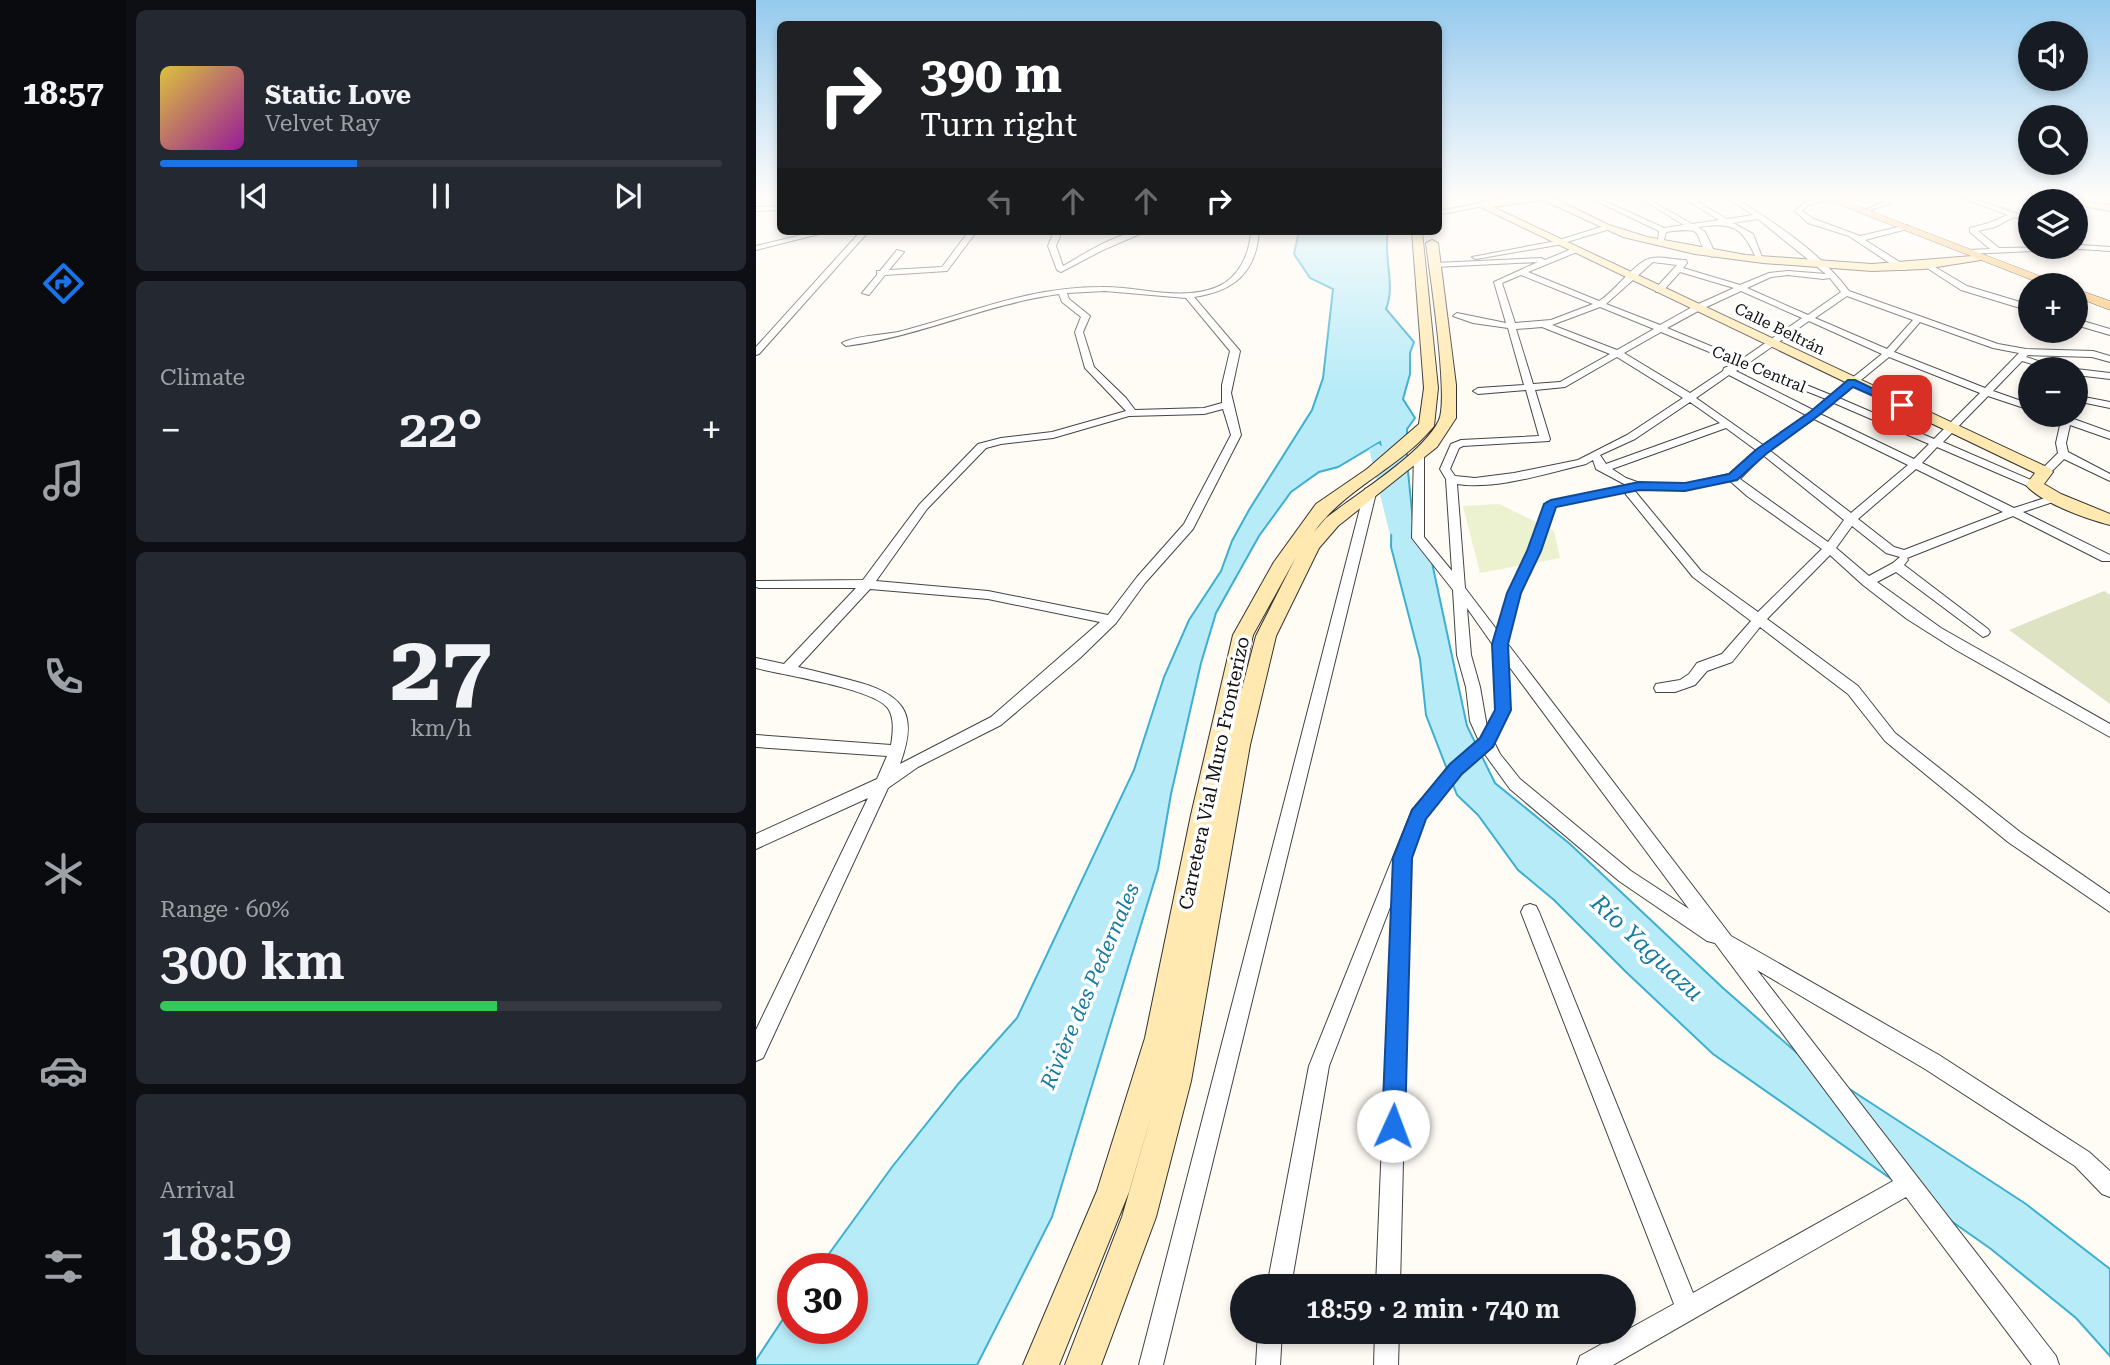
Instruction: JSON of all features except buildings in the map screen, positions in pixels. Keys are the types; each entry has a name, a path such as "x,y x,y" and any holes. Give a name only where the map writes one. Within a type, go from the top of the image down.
{"main road":[{"path":"1993,261 2025,273"},
{"path":"2088,298 2110,306"}],"street":[{"path":"756,352 838,261"},
{"path":"866,293 892,261"},
{"path":"880,273 944,268 950,261"},
{"path":"1058,261 1061,270 1077,261"},
{"path":"846,343 891,338 982,307 1062,291 1103,289 1189,296 1223,288 1240,273 1247,261"},
{"name":"Carretera Vial Muro Fronterizo","path":"1041,1365 1113,1192 1158,1038 1243,635 1280,566 1322,509 1373,472 1426,426 1431,388 1420,261"},
{"name":"Carretera Vial Muro Fronterizo","path":"1083,1365 1139,1217 1176,1081 1239,745 1266,636 1312,545 1332,522 1431,444 1448,418 1449,385 1434,261"},
{"path":"1435,265 1536,261"},
{"path":"1551,261 1497,282 1545,439 1461,443 1455,446 1445,469 1451,478 1464,655 1473,687 1477,721 1494,758 1515,783 1625,876 1710,933 1944,1069 2082,1159 2110,1186"},
{"name":"Calle Beltrán","path":"1597,261 1852,383 1952,427 2040,479"},
{"path":"1457,316 1480,323 1545,325 1597,305 1612,296 1651,261"},
{"path":"1655,261 1681,266 1741,287 1888,353 2018,403"},
{"path":"1659,290 1683,261"},
{"path":"1765,261 1829,271 1930,266 1950,261"},
{"path":"1815,261 1829,271 1846,293 2028,357"},
{"path":"1892,261 1903,268"},
{"path":"1930,266 1964,288 2018,304"},
{"path":"1478,391 1529,389 1562,384 1619,354 1659,328 1741,287 1777,273 1823,277 1829,271"},
{"name":"Calle Central","path":"1521,272 1935,442 2040,479 2055,498 2110,520"},
{"path":"1062,291 1065,300 1086,316 1079,332 1084,343 1085,359 1093,372 1127,402 1132,412"},
{"path":"1451,478 1480,482 1582,462 1631,437 1740,361 1846,293"},
{"path":"756,842 882,784 913,764 996,721 1111,620 1189,526 1236,435 1226,405 1225,386 1236,351 1189,296"},
{"path":"1281,1274 1319,1066 1418,815 1456,769 1487,743 1503,710 1500,644 1514,593 1534,551 1551,504 1633,487 1685,487 1733,477 1761,451 1814,414 1888,353 1919,318"},
{"path":"1545,325 1619,354 1687,397 1890,550 1907,553 2055,498"},
{"path":"2088,325 2110,332"},
{"path":"1661,688 1685,686 1696,678 1702,667 1727,658 1760,618 1830,548 1850,520 1915,464 2023,355 2093,354 2110,359"},
{"path":"1727,370 2109,557"},
{"path":"2088,373 2110,376"},
{"path":"2088,399 2110,405"},
{"path":"786,671 867,584 923,507 976,450 990,443 1053,435 1132,412 1204,411 1226,405"},
{"path":"1604,468 1725,425"},
{"path":"2088,426 2110,436"},
{"path":"2063,454 2061,443 2065,427"},
{"path":"1419,454 1418,538 2047,1365"},
{"path":"1594,454 1604,468"},
{"path":"2063,454 2108,474"},
{"path":"2040,479 2063,454"},
{"path":"1582,462 1604,468 1633,487 1698,574 1853,690 1890,737 2014,837 2110,904"},
{"path":"1733,477 1735,484 1758,496 1830,548 1867,582 1909,614 1991,666 2067,705 2110,731"},
{"path":"1151,1365 1371,489"},
{"path":"1867,582 1897,566 1907,553"},
{"path":"1897,566 1983,632"},
{"path":"759,584 867,584 988,595 1111,620"},
{"path":"756,663 832,680 890,700 898,713 900,724 893,767 882,784 756,1051"},
{"path":"756,741 896,751"},
{"path":"1388,1274 1402,858"},
{"path":"1530,912 1688,1309"},
{"path":"1589,1365 1910,1183"},
{"path":"1268,1365 1269,1344"},
{"path":"1386,1365 1387,1344"}],"green space":[{"path":"1499,504 1554,531 1560,558 1480,573 1463,506"},
{"path":"2104,591 2110,595 2110,704 2009,630"}],"water":[{"name":"Rivière des Pedernales","path":"1298,261 1388,261 1390,290 1386,309 1414,342 1410,353 1410,374 1403,399 1415,418 1407,429 1407,461 1414,532 1431,558 1467,726 1495,783 1570,844 1723,988 1805,1060 2026,1204 2110,1269 2110,1356 2076,1318 1991,1249 1713,1054 1554,900 1518,870 1478,815 1457,795 1426,715 1420,659 1391,547 1392,496 1380,442 1338,467 1319,472 1291,492 1259,536 1216,613 1201,663 1171,794 1158,869 1052,1217 977,1365 756,1365 756,1360 777,1328 777,1344 868,1344 868,1253 830,1253 892,1167 959,1083 1017,1018 1134,770 1164,677 1189,620 1221,571 1232,541 1249,510 1312,410 1323,378 1333,289 1310,278"}],"waterway":[{"name":"Río Yaguazu","path":"1378,449 1399,531"}],"route":[{"path":"1393,1126 1402,858 1418,815 1456,769 1487,743 1503,710 1500,644 1514,593 1534,551 1551,504 1639,486 1685,487 1733,477 1761,451 1852,383 1902,405"}]}
